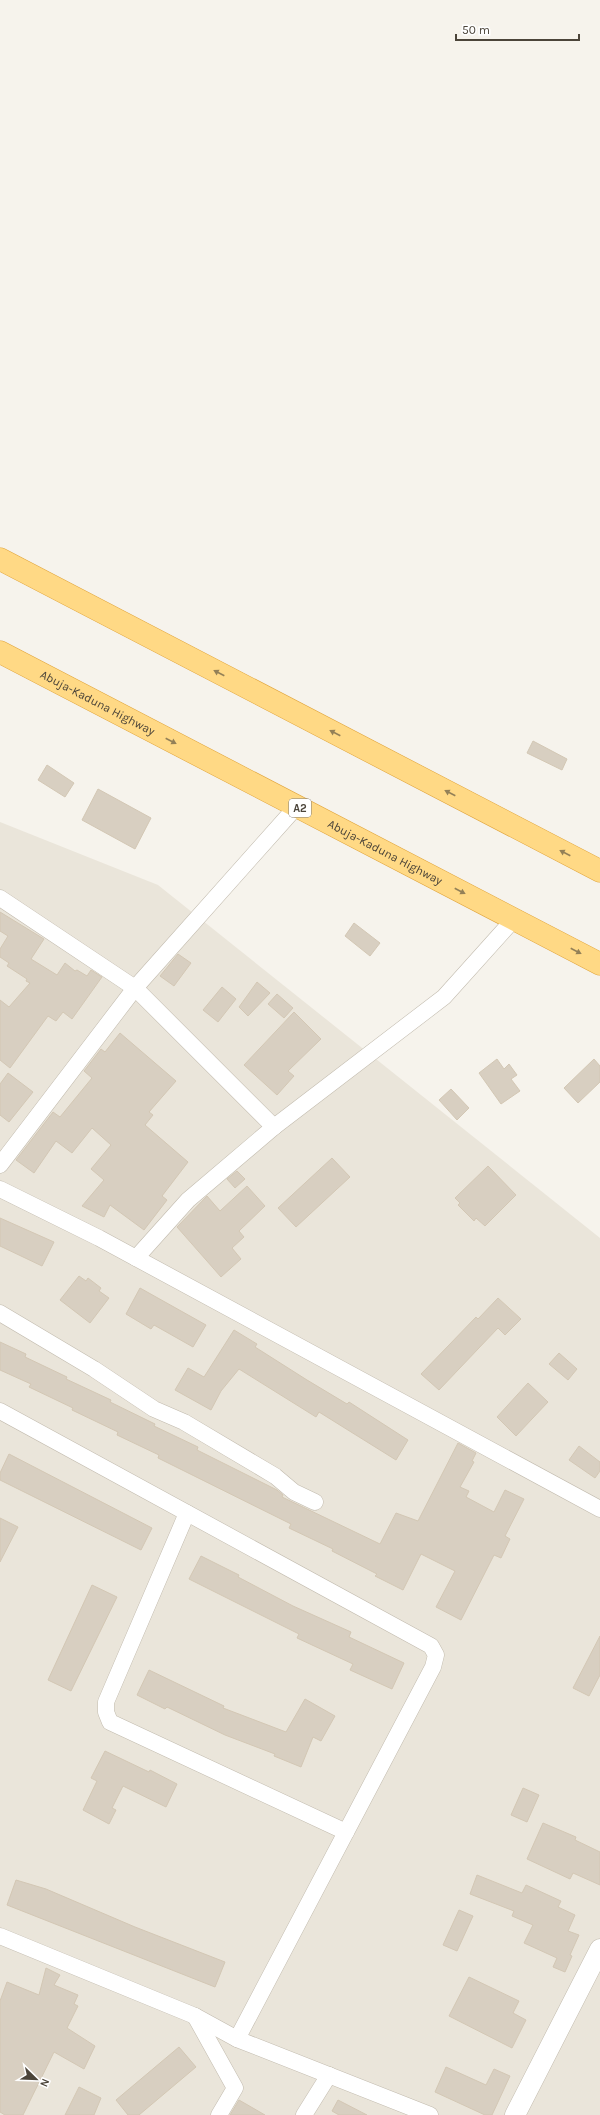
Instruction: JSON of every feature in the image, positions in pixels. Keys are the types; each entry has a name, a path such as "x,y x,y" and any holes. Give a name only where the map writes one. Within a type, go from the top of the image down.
{"highway":[{"path":"0,559 600,870"},
{"name":"Abuja-Kaduna Highway","path":"0,652 600,964"}],"street":[{"path":"0,1165 135,988 297,806"},
{"path":"0,898 135,988 274,1127"},
{"path":"136,1258 188,1200 274,1127 444,996 514,919"},
{"path":"0,1189 136,1258 600,1509"},
{"path":"0,1313 94,1369 154,1409 184,1422 275,1476 294,1492 315,1502"},
{"path":"0,1413 188,1513 431,1646 436,1655 433,1667 237,2039"},
{"path":"188,1513 106,1702 106,1712 110,1722 346,1832"},
{"path":"0,1936 195,2016 237,2039 430,2115"},
{"path":"515,2115 600,1950"},
{"path":"195,2016 235,2088 219,2115"},
{"path":"304,2115 329,2075"}],"shaded area":[{"path":"0,822 158,885 600,1238 600,2115 0,2115"}],"building":[{"path":"533,741 567,759 562,770 527,753"},
{"path":"47,765 74,783 65,797 38,780"},
{"path":"98,789 151,818 135,849 82,820"},
{"path":"0,912 44,939 31,959 57,975 65,963 75,971 77,970 87,976 91,970 102,977 72,1019 63,1012 56,1021 48,1016 10,1068 0,1060 0,1000 9,1007 30,983 26,981 27,979 7,966 9,963 0,957 0,949 8,936 0,931"},
{"path":"354,923 380,943 370,956 345,936"},
{"path":"178,954 191,963 174,986 160,976"},
{"path":"257,982 270,993 248,1016 239,1007"},
{"path":"222,987 236,999 218,1022 203,1010"},
{"path":"277,994 293,1008 284,1018 268,1004"},
{"path":"294,1012 321,1039 288,1071 294,1076 277,1095 244,1065"},
{"path":"120,1033 176,1081 149,1112 153,1115 145,1125 188,1162 162,1196 167,1200 144,1230 110,1205 104,1217 82,1206 104,1180 91,1169 111,1145 92,1128 72,1153 56,1141 34,1173 16,1160 53,1112 60,1117 92,1078 84,1071 101,1049 105,1052"},
{"path":"497,1059 504,1069 509,1064 517,1075 511,1079 520,1091 501,1104 479,1073"},
{"path":"594,1059 600,1066 600,1082 578,1103 564,1088"},
{"path":"8,1073 33,1092 9,1122 0,1115 0,1084"},
{"path":"451,1089 469,1108 457,1120 439,1100"},
{"path":"332,1158 350,1177 296,1227 278,1208"},
{"path":"488,1166 516,1195 485,1226 476,1218 474,1221 458,1205 460,1203 455,1198"},
{"path":"237,1171 245,1179 235,1188 227,1179"},
{"path":"247,1186 265,1206 239,1231 244,1237 232,1248 241,1259 221,1277 177,1227 207,1196 220,1211"},
{"path":"0,1218 54,1242 42,1266 0,1246"},
{"path":"79,1276 86,1281 88,1278 101,1288 99,1291 109,1298 90,1323 60,1300"},
{"path":"140,1288 206,1325 193,1347 154,1325 151,1329 126,1314"},
{"path":"498,1298 521,1319 505,1335 498,1328 439,1390 421,1374 476,1317 478,1319"},
{"path":"234,1330 257,1344 255,1347 307,1380 347,1404 349,1402 408,1440 396,1460 319,1412 316,1417 239,1369 221,1391 211,1410 175,1390 188,1368 204,1377"},
{"path":"0,1342 26,1354 25,1357 67,1377 66,1379 111,1400 110,1402 155,1424 154,1426 198,1447 197,1450 277,1490 283,1495 282,1497 380,1544 396,1513 418,1521 458,1443 476,1453 472,1461 474,1462 460,1487 469,1491 466,1497 494,1512 505,1490 524,1499 505,1536 510,1539 501,1558 494,1555 461,1620 436,1607 455,1571 421,1554 403,1590 375,1576 377,1574 332,1551 333,1549 289,1528 291,1524 158,1458 159,1455 117,1435 118,1432 29,1387 31,1384 0,1370"},
{"path":"559,1353 577,1369 568,1380 549,1364"},
{"path":"528,1383 548,1402 516,1436 497,1417"},
{"path":"579,1446 600,1462 600,1471 595,1478 569,1460"},
{"path":"9,1454 152,1528 141,1550 0,1480 0,1473"},
{"path":"0,1518 18,1527 0,1562"},
{"path":"201,1556 239,1575 238,1577 293,1606 351,1632 349,1637 404,1663 392,1689 350,1670 353,1664 297,1638 299,1634 189,1579"},
{"path":"92,1585 117,1597 71,1691 48,1680"},
{"path":"600,1636 600,1675 589,1696 573,1688"},
{"path":"149,1670 224,1706 223,1708 286,1732 305,1699 335,1716 321,1741 313,1737 301,1767 274,1756 275,1754 225,1735 167,1707 165,1709 137,1695"},
{"path":"105,1751 149,1772 150,1770 177,1784 166,1807 123,1786 112,1808 116,1810 109,1824 83,1810 97,1781 91,1778"},
{"path":"523,1788 539,1795 527,1822 511,1815"},
{"path":"543,1823 576,1837 575,1840 600,1852 600,1885 573,1873 570,1879 527,1859"},
{"path":"477,1875 522,1893 526,1885 561,1901 558,1907 575,1915 568,1931 579,1935 570,1955 572,1956 565,1972 553,1967 557,1958 524,1943 533,1925 512,1916 514,1911 470,1894"},
{"path":"16,1880 46,1889 135,1927 225,1962 215,1987 7,1905"},
{"path":"459,1910 473,1916 457,1951 443,1945"},
{"path":"46,1968 60,1975 54,1985 78,1995 74,2004 78,2006 67,2028 95,2046 84,2069 54,2052 23,2115 5,2115 0,2112 0,2001 7,1982 39,1995"},
{"path":"469,1977 519,2001 513,2013 526,2020 512,2048 449,2016"},
{"path":"179,2047 196,2067 139,2115 128,2115 116,2100"},
{"path":"446,2067 486,2085 494,2069 510,2076 492,2115 485,2115 435,2092"},
{"path":"79,2087 101,2098 94,2115 65,2115"},
{"path":"239,2100 265,2115 230,2115"},
{"path":"338,2100 367,2115 339,2115 332,2111"}]}
